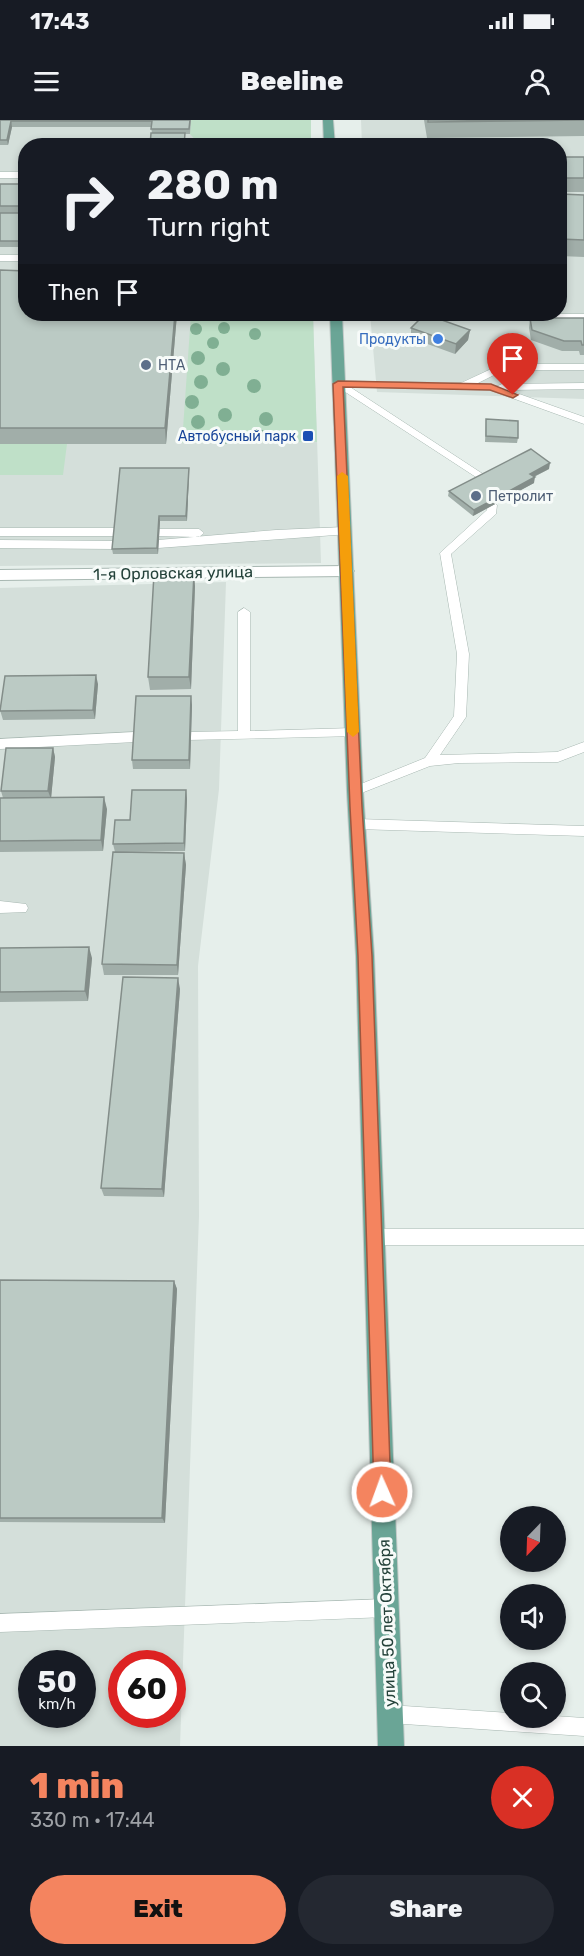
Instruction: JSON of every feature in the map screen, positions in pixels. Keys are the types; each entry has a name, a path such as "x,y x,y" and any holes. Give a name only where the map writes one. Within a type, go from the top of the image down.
{"main road":[{"path":"328,120 329,138"},
{"name":"улица 50 лет Октября","path":"336,321 355,791 365,956 391,1746"}],"street":[{"name":"1-я Орловская улица","path":"0,575 347,571"}],"lane":[{"path":"0,175 18,175"},
{"path":"0,258 18,258"},
{"path":"567,317 584,317"},
{"path":"462,387 502,367 584,367"},
{"path":"338,384 462,387 584,386"},
{"path":"338,384 482,478"},
{"path":"491,387 584,421"},
{"path":"429,761 460,717 463,654 445,553 492,511 492,505"},
{"path":"159,539 345,531"},
{"path":"0,532 115,532"},
{"path":"0,544 114,545"},
{"path":"244,612 244,735"},
{"path":"191,737 353,733"},
{"path":"0,744 135,737"},
{"path":"355,791 429,761 459,758 558,758 584,747"},
{"path":"357,824 584,831"},
{"path":"0,907 21,908"},
{"path":"374,1237 584,1237"},
{"path":"0,1623 386,1608"},
{"path":"389,1714 584,1727"}],"shaded area":[{"path":"0,120 201,120 200,138 18,138 18,321 313,321 321,563 0,566"},
{"path":"361,120 584,120 584,399 377,392 371,321 567,321 567,138 362,138"},
{"path":"226,582 219,789 198,966 199,1216 183,1650 108,1650 108,1728 181,1728 180,1746 0,1746 0,588"}],"green space":[{"path":"191,120 311,120 311,138 194,138 190,134"},
{"path":"191,321 313,321 317,442 182,443"},
{"path":"0,444 67,444 63,475 0,475"}],"building":[{"path":"0,120 190,120 189,129 151,129 152,121 11,121 7,140 0,140"},
{"path":"428,120 584,120 428,122"},
{"path":"151,133 185,133 185,138 151,138"},
{"path":"567,157 584,157 584,178 567,178"},
{"path":"0,184 18,184 18,206 0,206"},
{"path":"567,194 584,195 584,240 567,239"},
{"path":"0,213 18,213 18,241 0,241"},
{"path":"0,270 18,271 18,321 174,321 165,428 0,428"},
{"path":"567,318 584,318 584,345 581,341 564,341 532,330 530,321 567,321"},
{"path":"418,321 445,321 470,330 456,344 411,328"},
{"path":"486,419 518,421 518,438 486,436"},
{"path":"531,449 550,463 530,474 535,477 474,510 449,491"},
{"path":"120,468 189,468 186,516 159,516 157,548 112,549"},
{"path":"194,573 189,677 148,677 154,574"},
{"path":"96,675 93,710 0,711 5,676"},
{"path":"136,696 191,696 189,760 132,760"},
{"path":"6,748 53,748 48,791 1,791"},
{"path":"132,790 186,790 184,843 113,844 115,820 130,820"},
{"path":"104,797 101,840 0,841 0,798"},
{"path":"113,852 184,853 177,965 102,964"},
{"path":"89,947 85,991 0,992 0,948"},
{"path":"123,977 178,978 162,1189 101,1188"},
{"path":"0,1280 174,1281 162,1518 0,1518"}],"slow traffic":[{"path":"342,476 353,732"}],"place":[{"name":"Продукты","path":"438,339"},
{"name":"НТА","path":"146,365"},
{"name":"Автобусный парк","path":"308,436"},
{"name":"Петролит","path":"476,496"}],"route":[{"path":"382,1492 365,956 356,807 338,384 491,387 513,395"}]}
